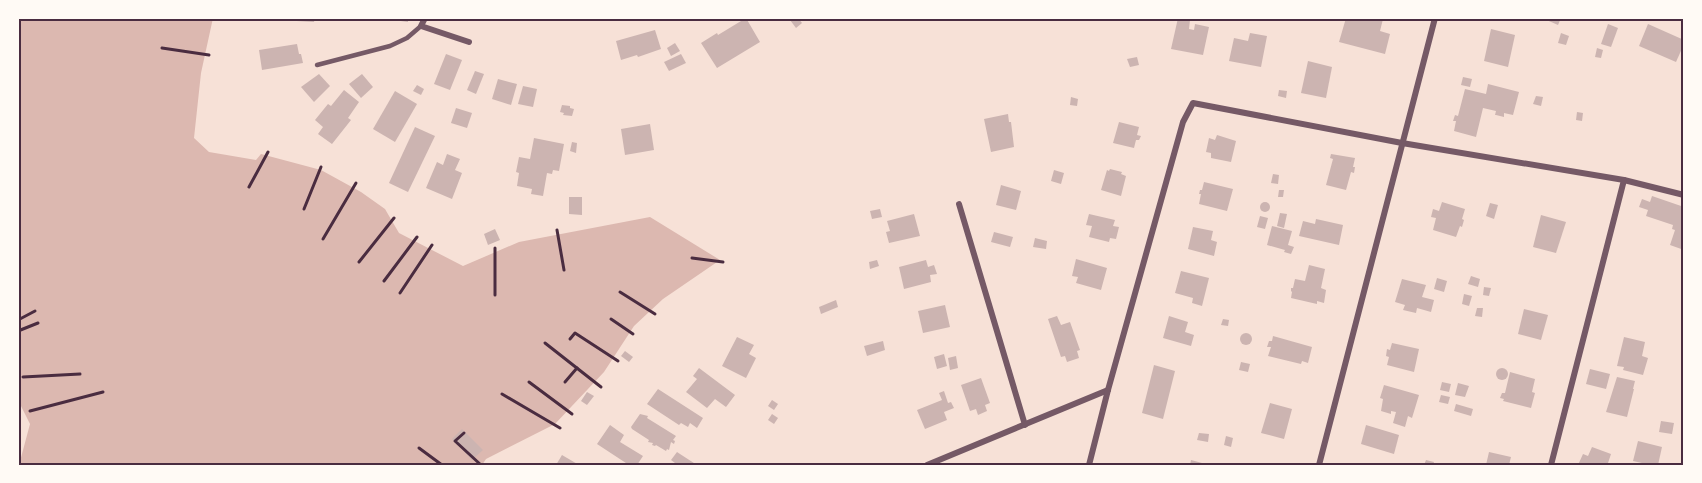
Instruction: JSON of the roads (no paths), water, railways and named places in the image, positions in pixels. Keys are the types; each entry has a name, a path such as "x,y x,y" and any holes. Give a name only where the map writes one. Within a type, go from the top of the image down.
{"street":[{"path":"425,18 421,26 469,42"},
{"path":"1319,465 1435,18"},
{"path":"1089,465 1183,122 1193,103 1402,143 1624,180 1684,195"},
{"path":"1551,465 1624,180"},
{"path":"959,204 1025,425"},
{"path":"927,465 1108,390"}],"lane":[{"path":"316,65 390,46 407,38 421,26"}]}
